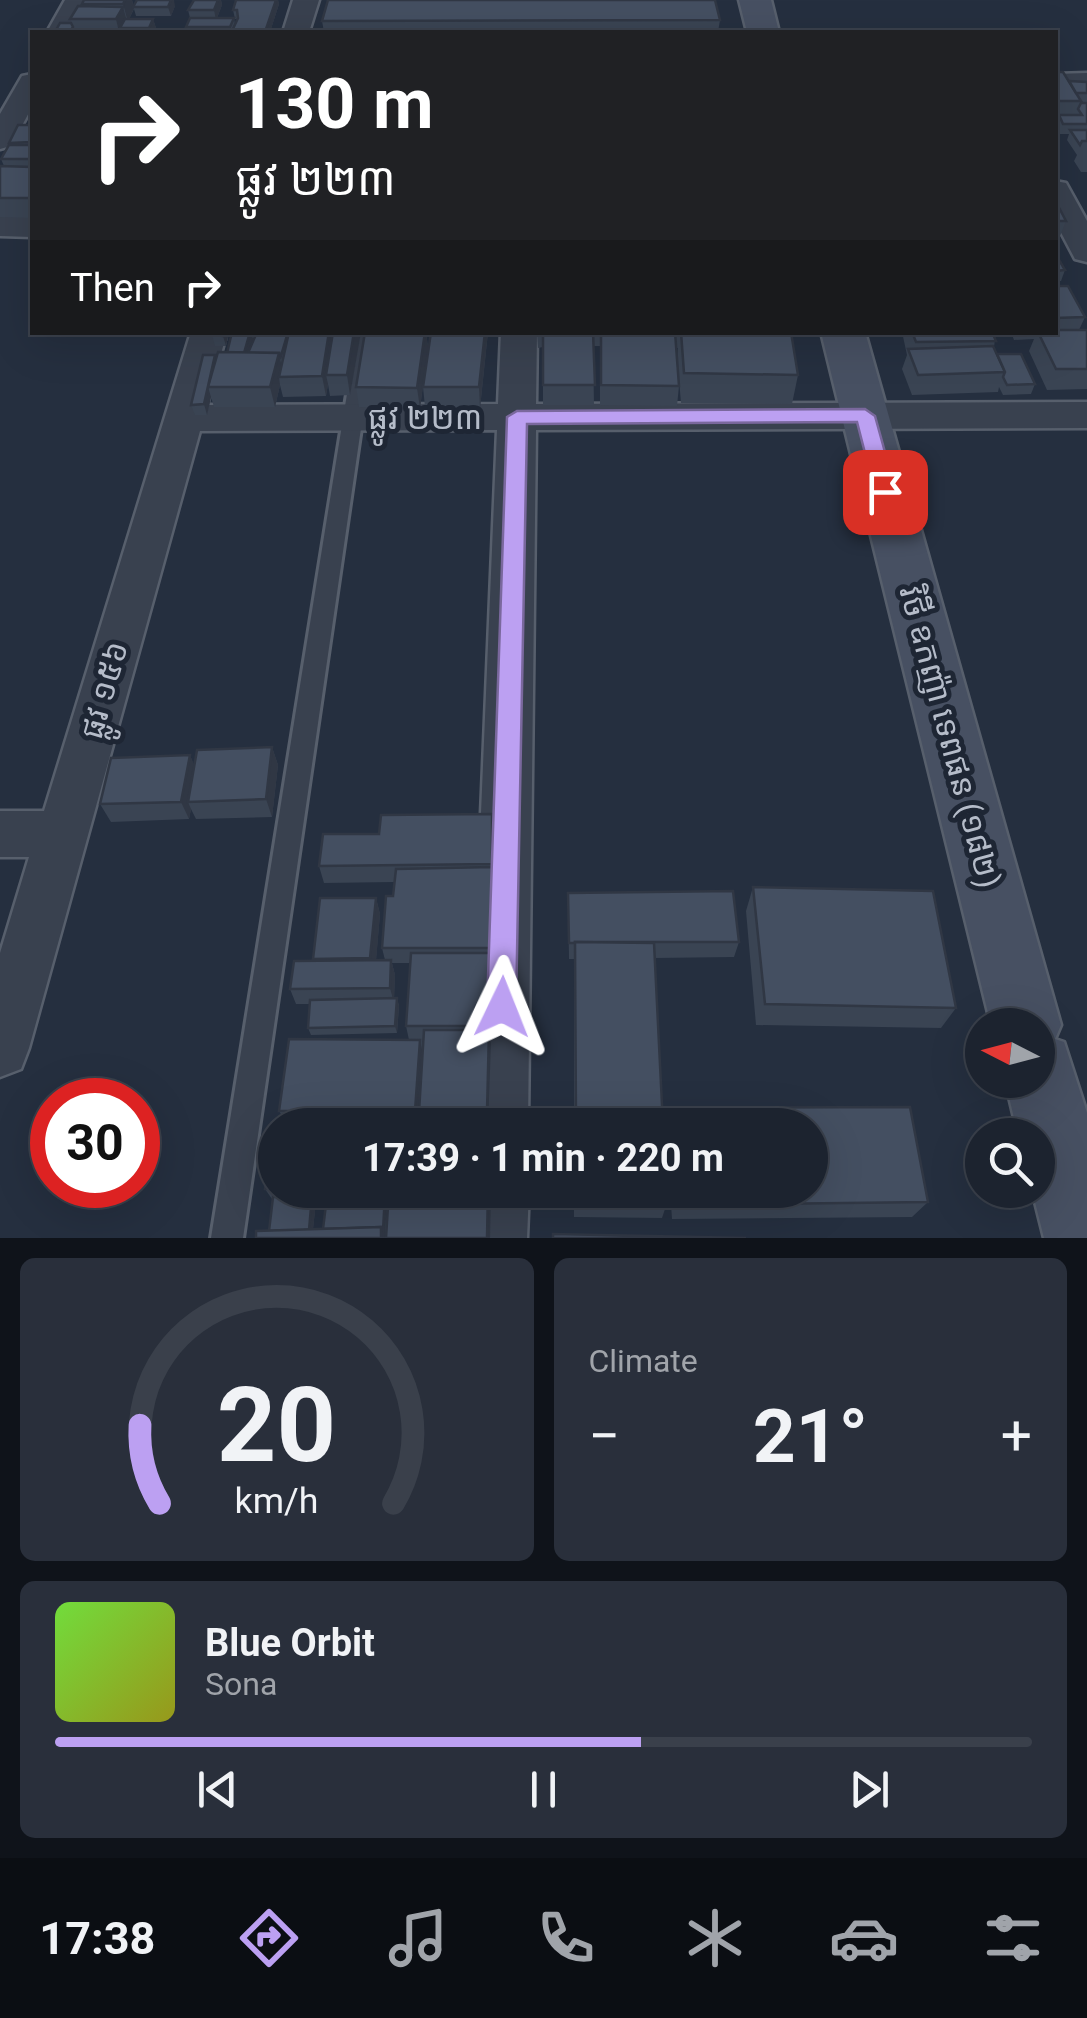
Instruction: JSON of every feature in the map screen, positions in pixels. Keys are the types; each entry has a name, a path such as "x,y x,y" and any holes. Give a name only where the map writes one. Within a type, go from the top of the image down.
{"street":[{"path":"61,30 78,0"},
{"path":"297,30 306,0"},
{"path":"755,0 763,30"},
{"path":"1058,82 1087,82"},
{"path":"0,140 30,86"},
{"path":"1058,196 1087,252"},
{"path":"0,226 30,226"},
{"name":"ផ្លូវ ១៥៦","path":"0,1048 208,335"},
{"path":"498,1108 519,335"},
{"name":"វិថី ឧកញ៉ា ទេពផន (១៨២)","path":"844,335 1022,1008"},
{"name":"ផ្លូវ ២២៣","path":"184,418 1087,414"},
{"path":"0,834 63,834"},
{"path":"1046,1098 1082,1238"},
{"path":"496,1238 497,1208"}],"lane":[{"path":"227,1238 366,335"}],"building":[{"path":"84,0 125,0 123,4 82,4"},
{"path":"137,0 171,0 168,7 133,7"},
{"path":"194,0 218,0 214,10 188,10"},
{"path":"236,0 276,0 266,30 232,30 238,18 237,10 233,10"},
{"path":"328,0 715,0 720,20 322,21"},
{"path":"78,6 123,7 116,19 70,19"},
{"path":"190,18 234,18 230,27 186,27"},
{"path":"125,19 153,19 149,28 120,28"},
{"path":"60,23 71,23 73,27 71,30 56,30"},
{"path":"1058,72 1063,72 1081,101 1058,101"},
{"path":"1069,81 1087,82 1087,93 1076,93"},
{"path":"1081,103 1087,103 1087,124 1063,124 1059,115 1082,115 1078,109"},
{"path":"18,125 30,125 30,142 9,143"},
{"path":"1070,130 1087,130 1087,141 1080,145"},
{"path":"9,145 30,145 30,159 1,159"},
{"path":"0,166 30,167 30,198 0,198"},
{"path":"1058,286 1068,286 1085,317 1058,318"},
{"path":"1058,330 1087,330 1087,369 1056,369 1039,335 1058,335"},
{"path":"231,335 249,335 244,353 227,353"},
{"path":"256,335 287,335 280,359 279,353 248,353"},
{"path":"288,335 329,335 322,376 279,377"},
{"path":"333,335 354,335 347,375 326,375"},
{"path":"365,335 425,335 417,388 356,387"},
{"path":"431,335 485,335 479,387 423,387"},
{"path":"543,335 593,335 595,385 543,385"},
{"path":"601,335 675,335 679,386 601,385"},
{"path":"681,335 791,335 798,375 684,373"},
{"path":"913,335 993,335 996,341 916,342"},
{"path":"993,346 1005,372 918,375 908,349"},
{"path":"218,352 279,353 270,387 208,387"},
{"path":"997,354 1021,354 1035,384 1007,385"},
{"path":"203,355 215,355 204,404 191,405"},
{"path":"272,747 266,799 188,802 197,750"},
{"path":"190,755 181,802 100,804 111,758"},
{"path":"492,814 492,864 319,866 323,834 379,834 381,815"},
{"path":"492,867 490,948 382,948 386,896 393,896 396,869"},
{"path":"753,887 933,891 956,1008 765,1004"},
{"path":"733,891 739,942 569,943 568,893"},
{"path":"320,898 376,898 370,958 313,959"},
{"path":"575,942 654,943 662,1108 576,1108"},
{"path":"411,953 492,953 490,1026 406,1026"},
{"path":"391,960 390,988 290,989 294,961"},
{"path":"397,998 395,1026 308,1028 310,1000"},
{"path":"424,1030 489,1030 487,1108 419,1108"},
{"path":"289,1039 420,1040 415,1108 279,1108"},
{"path":"910,1107 928,1202 828,1203 828,1108 670,1108"},
{"path":"272,1208 311,1208 309,1230 269,1231"},
{"path":"326,1208 384,1208 383,1230 323,1229"},
{"path":"388,1208 488,1208 487,1238 386,1238"},
{"path":"381,1227 381,1238 256,1238 256,1231"},
{"path":"553,1234 746,1238 553,1238"}],"route":[{"path":"502,1007 517,417 865,416 885,492"}]}
